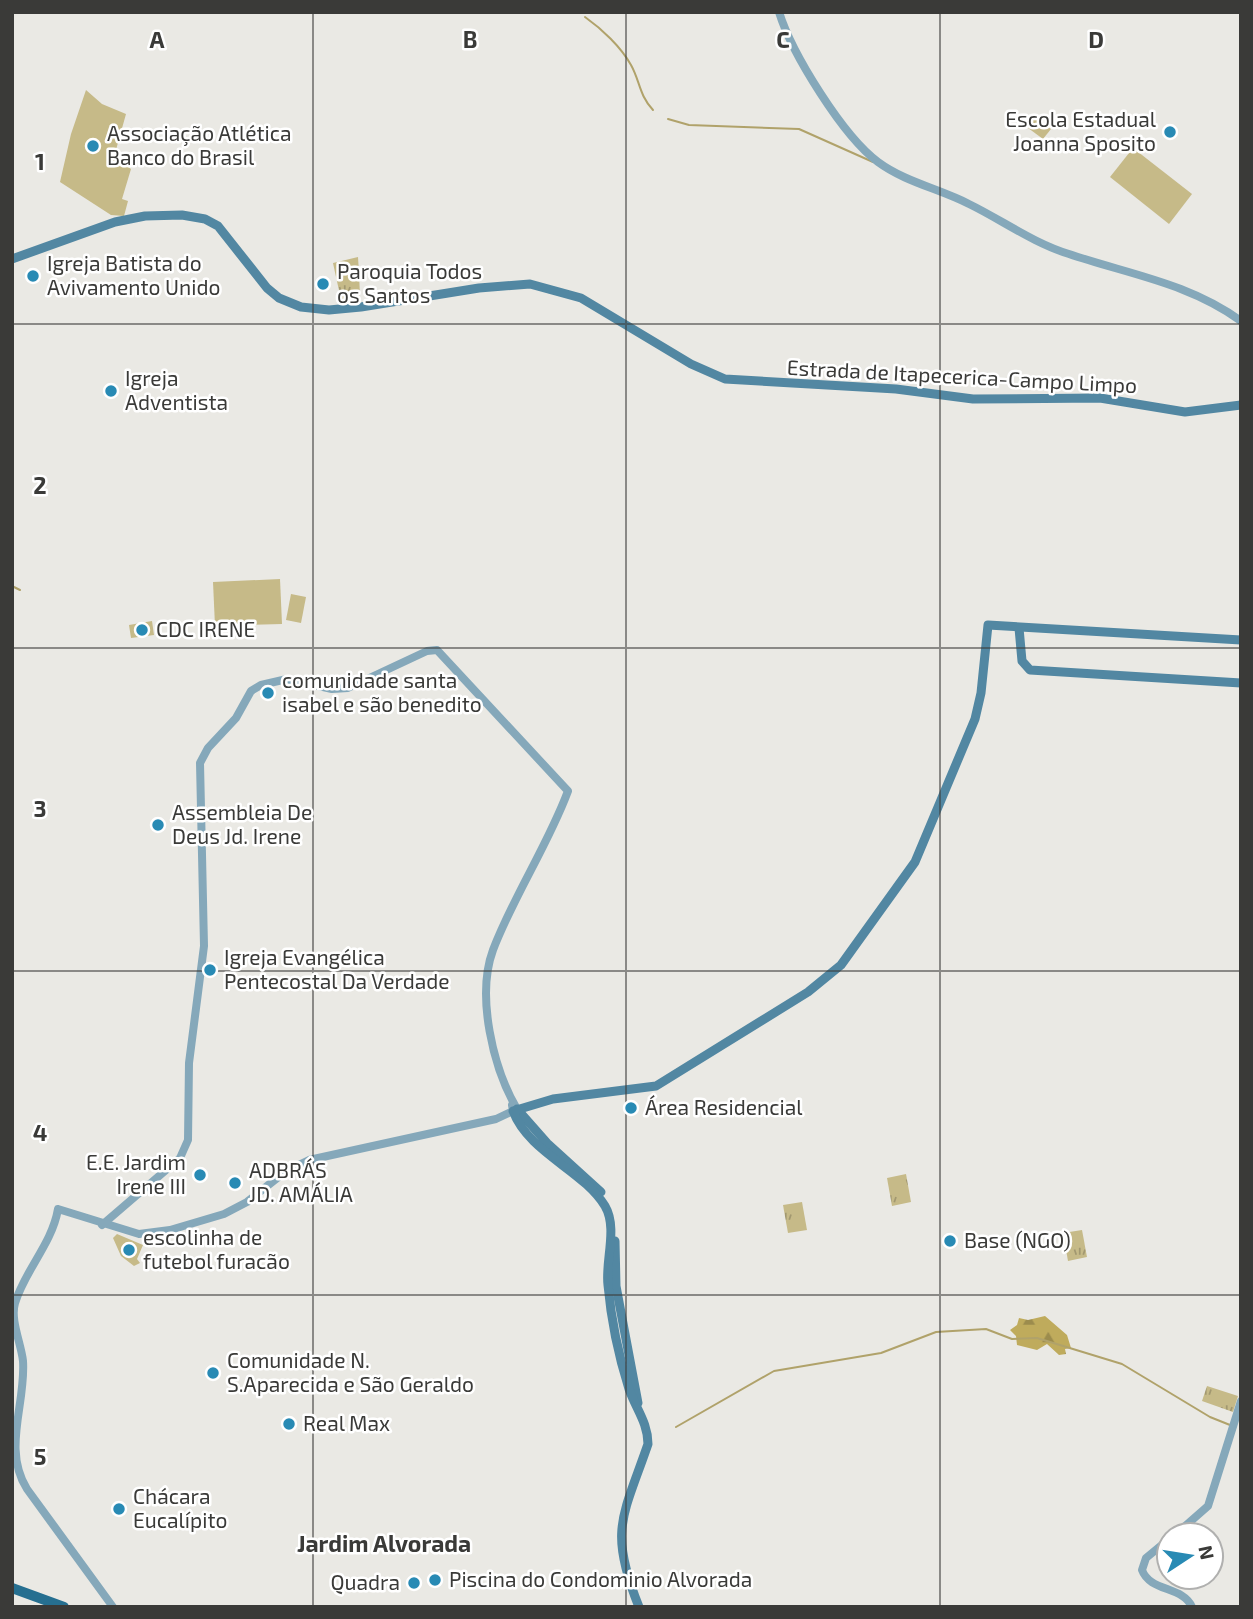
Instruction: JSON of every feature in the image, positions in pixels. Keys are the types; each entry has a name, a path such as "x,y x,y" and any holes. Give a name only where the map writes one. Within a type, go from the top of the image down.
{"main road":[{"name":"Estrada de Itapecerica-Campo Limpo","path":"12,259 115,222 169,215 209,221 223,232 267,288 285,301 311,309 372,306 506,284 549,288 587,302 691,364 725,379 896,389 972,399 1100,398 1185,412 1241,405"},
{"path":"639,1607 625,1564 619,1528 648,1444 647,1429 629,1390 611,1305 607,1275 609,1220 606,1208 518,1123 515,1110 553,1099 656,1086 807,992 841,965 915,862 975,719 981,693 988,625 1241,640"},
{"path":"1018,628 1022,661 1030,670 1241,683"},
{"path":"12,1588 64,1607"}],"street":[{"path":"779,12 796,52 820,89 856,140 878,162 969,203 1051,248 1157,279 1209,301 1241,321"},
{"path":"102,1225 180,1158 189,1131 188,1063 204,946 200,763 208,748 236,718 251,691 261,685 287,679 324,687 348,688 427,651 440,652 568,790 491,961 489,1036 515,1110 473,1125 309,1160 286,1171 236,1208 193,1225 139,1234 102,1225 58,1209 53,1227 14,1309 23,1365 15,1451 27,1489 113,1607"},
{"path":"1191,1521 1208,1506 1241,1401"},
{"path":"1155,1551 1146,1558 1142,1570 1148,1580 1155,1583"},
{"path":"1172,1591 1181,1595 1192,1607"}],"green space":[{"name":"Associação Atlética Banco do Brasil","path":"86,90 102,104 126,114 114,157 131,169 122,199 128,201 124,216 111,215 60,182 71,134"},
{"path":"1032,115 1051,129 1043,139 1024,125"},
{"path":"1133,148 1192,194 1169,224 1110,177"},
{"path":"358,257 359,273 336,277 333,263"},
{"path":"359,273 360,296 341,299 336,277"},
{"path":"280,579 282,624 215,626 213,582"},
{"path":"291,594 306,597 301,623 286,620"},
{"name":"CDC IRENE","path":"152,621 154,635 131,638 129,625"},
{"path":"906,1174 911,1202 892,1206 887,1178"},
{"path":"802,1202 807,1230 788,1233 783,1205"},
{"path":"1082,1230 1087,1257 1068,1261 1063,1233"},
{"name":"escolinha de futebol furacão","path":"117,1234 143,1245 137,1259 140,1263 134,1266 121,1256 113,1238"},
{"path":"1045,1316 1067,1335 1071,1348 1065,1349 1066,1354 1059,1355 1047,1344 1037,1350 1017,1345 1016,1336 1010,1330 1017,1325 1019,1318 1028,1320"},
{"path":"1207,1386 1238,1396 1233,1412 1202,1401"}],"waterway":[{"path":"585,17 627,58 645,99 653,110"},
{"path":"668,119 689,125 799,129 873,162"},
{"path":"12,586 20,590"},
{"path":"676,1427 774,1371 881,1353 936,1332 986,1329 1012,1339 1037,1338 1122,1364 1210,1417 1230,1425"}],"place":[{"name":"Escola Estadual Joanna Sposito","path":"1170,132"},
{"name":"Associação Atlética Banco do Brasil","path":"93,146"},
{"name":"Igreja Batista do Avivamento Unido","path":"33,276"},
{"name":"Paroquia Todos os Santos","path":"323,284"},
{"name":"Igreja Adventista","path":"111,391"},
{"name":"CDC IRENE","path":"142,630"},
{"name":"comunidade santa isabel e são benedito","path":"268,693"},
{"name":"Assembleia De Deus Jd. Irene","path":"158,825"},
{"name":"Igreja Evangélica Pentecostal Da Verdade","path":"210,970"},
{"name":"Área Residencial","path":"631,1108"},
{"name":"E.E. Jardim Irene III","path":"200,1175"},
{"name":"ADBRÁS JD. AMÁLIA","path":"235,1183"},
{"name":"Base (NGO)","path":"950,1241"},
{"name":"escolinha de futebol furacão","path":"129,1250"},
{"name":"Comunidade N. S.Aparecida e São Geraldo","path":"213,1373"},
{"name":"Real Max","path":"289,1424"},
{"name":"Chácara Eucalípito","path":"119,1509"},
{"name":"Piscina do Condominio Alvorada","path":"435,1580"},
{"name":"Quadra","path":"414,1583"}],"district":[{"name":"Jardim Alvorada","path":"384,1544"}]}
